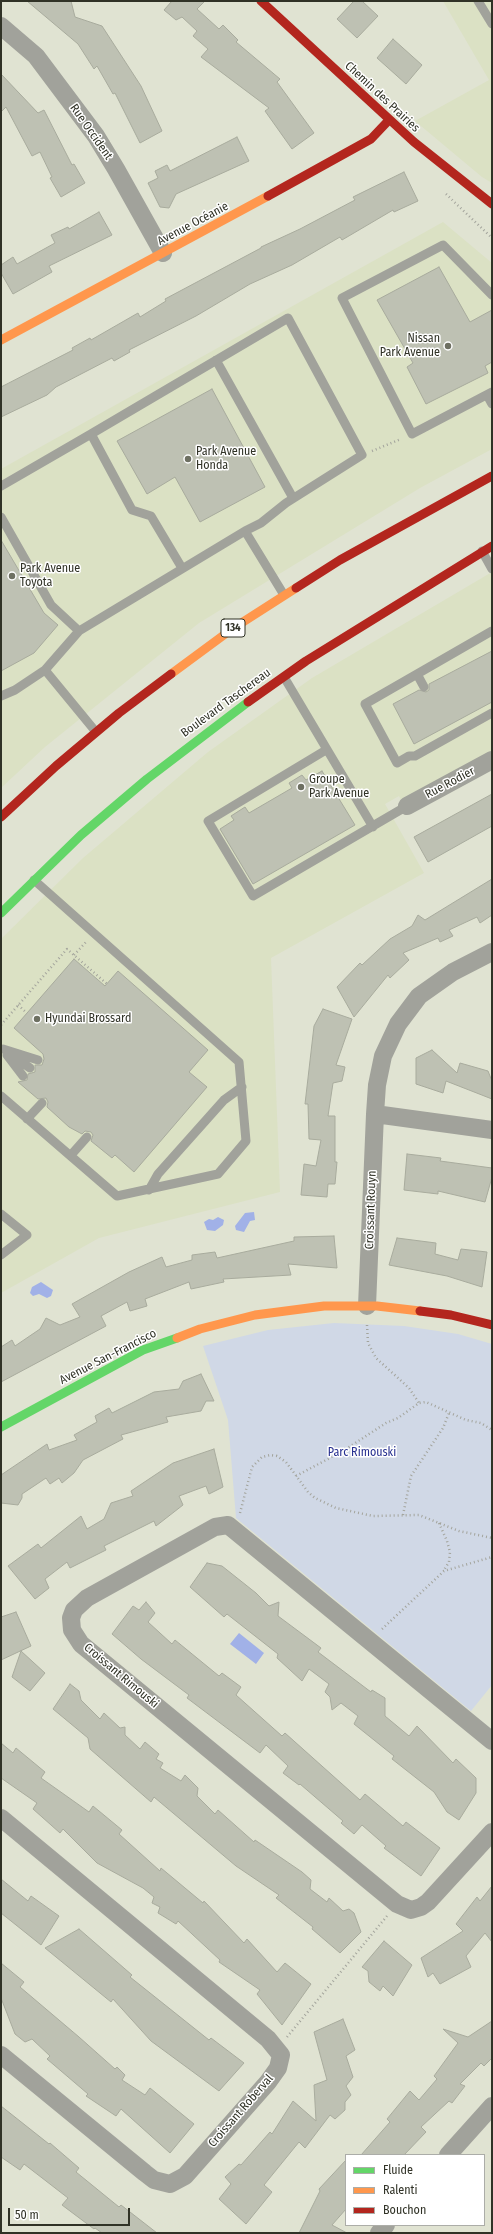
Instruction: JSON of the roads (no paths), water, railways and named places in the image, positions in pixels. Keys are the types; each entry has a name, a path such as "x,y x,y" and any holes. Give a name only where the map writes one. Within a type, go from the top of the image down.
{"street":[{"name":"Chemin des Prairies","path":"261,1 389,120 449,172 492,204"},
{"name":"Rue Occident","path":"1,26 36,56 96,136 116,169 162,253"},
{"name":"Avenue Océanie","path":"1,340 349,152 371,139 389,120"},
{"name":"134","path":"1,818 50,771 96,732 180,666 284,595 373,541 492,476"},
{"name":"Boulevard Taschereau","path":"1,913 81,835 147,779 216,725 283,676 492,546"},
{"name":"Rue Rodier","path":"407,806 492,760"},
{"name":"Croissant Rouyn","path":"367,1313 375,1114 378,1080 383,1056 398,1024 419,996 433,985 492,952"},
{"path":"375,1114 492,1130"},
{"name":"Avenue San-Francisco","path":"1,1427 120,1361 185,1334 226,1321 278,1311 324,1306 367,1313 451,1315 492,1325"},
{"name":"Croissant Rimouski","path":"492,1740 228,1525 215,1527 87,1598 74,1610 71,1618 72,1630 81,1644 397,1904 411,1910 421,1908 492,1832"},
{"name":"Croissant Roberval","path":"1,1818 268,2038 281,2055 278,2068 268,2082 185,2176 170,2184 154,2180 1,2055"},
{"path":"449,2154 492,2106"}],"lane":[{"path":"478,1 492,24"},
{"path":"492,295 442,245 342,298 412,434 490,393 492,404"},
{"path":"1,486 288,318 362,456 293,498 261,523 182,568 79,631 45,670 15,690 1,696"},
{"path":"216,360 293,498"},
{"path":"91,434 132,510 151,516 182,568"},
{"path":"1,517 51,605 79,631"},
{"path":"245,531 284,595"},
{"path":"482,552 492,569"},
{"path":"492,632 364,704 397,763 409,756 415,756 492,713"},
{"path":"45,670 96,732"},
{"path":"417,674 424,687"},
{"path":"283,676 373,827"},
{"path":"326,750 208,821 253,896 407,806"},
{"path":"1,1096 55,1144 71,1155 116,1196 218,1174 246,1141 239,1062 34,880"},
{"path":"2,1049 38,1060"},
{"path":"2,1049 30,1068"},
{"path":"2,1049 23,1076"},
{"path":"149,1190 158,1174 224,1100 242,1087"},
{"path":"27,1119 42,1103"},
{"path":"71,1155 87,1137"},
{"path":"1,1214 27,1235 1,1254"}],"water":[{"path":"254,1212 255,1220 250,1221 244,1232 236,1230 235,1226 245,1213"},
{"path":"218,1217 224,1220 223,1225 215,1231 207,1230 204,1222"},
{"path":"41,1282 53,1290 51,1296 47,1298 39,1294 33,1296 30,1293 32,1287"},
{"path":"239,1633 264,1653 256,1664 230,1644"}],"place":[{"name":"Nissan Park Avenue","path":"448,346"},
{"name":"Park Avenue Honda","path":"188,459"},
{"name":"Park Avenue Toyota","path":"12,576"},
{"name":"Groupe Park Avenue","path":"301,787"},
{"name":"Hyundai Brossard","path":"37,1019"}],"park label":[{"name":"Parc Rimouski","path":"362,1453"}]}
